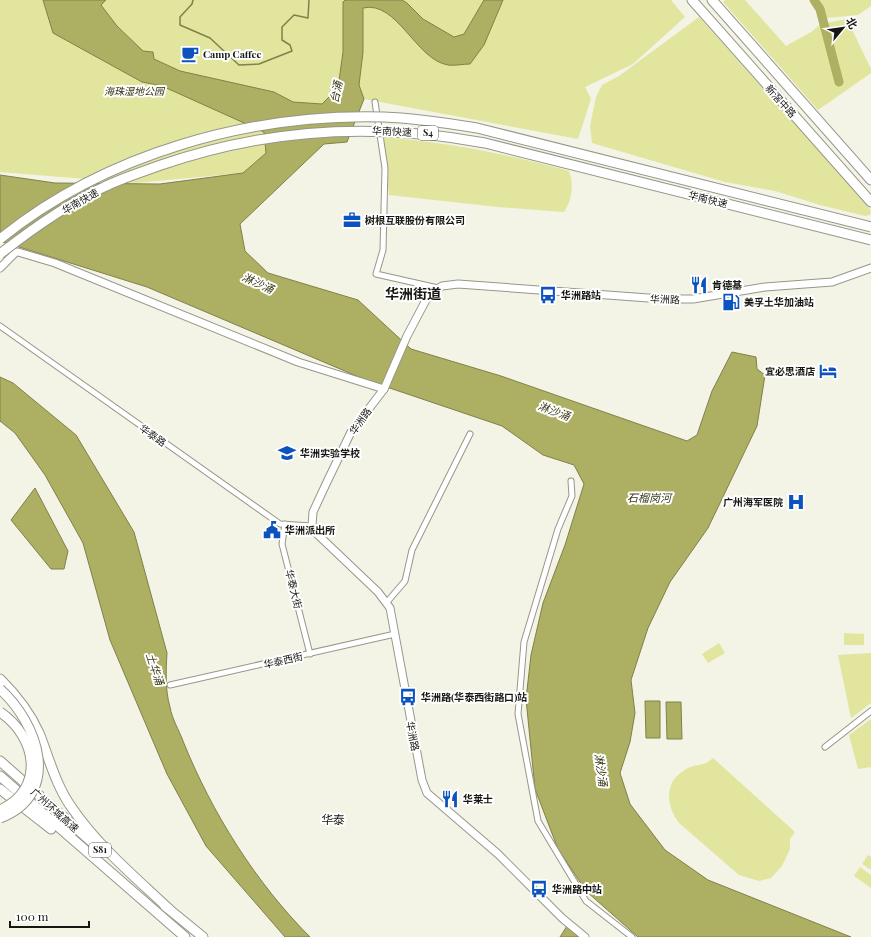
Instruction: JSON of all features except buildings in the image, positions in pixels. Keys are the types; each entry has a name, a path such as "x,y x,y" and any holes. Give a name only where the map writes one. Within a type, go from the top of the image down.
{"highway":[{"name":"新滘中路","path":"692,0 871,203"},
{"name":"新滘中路","path":"712,0 871,180"},
{"name":"华南快速","path":"0,238 58,198 109,171 135,161 229,132 294,122 355,117 410,119 477,128 871,227"},
{"name":"华南快速","path":"0,254 60,212 105,186 197,153 258,139 288,134 371,130 432,134 485,143 871,240"},
{"path":"0,679 19,700 34,724 55,777 72,808 111,854 169,909"},
{"path":"0,688 14,704 30,730 36,745 39,762 37,778 28,798 18,808 0,818"},
{"path":"0,712 11,720 23,736 29,749 32,764 30,776 25,789 13,803 0,810"},
{"name":"广州环城高速","path":"0,761 203,937"},
{"name":"广州环城高速","path":"0,776 185,937"},
{"path":"0,789 165,920"}],"main road":[{"path":"0,268 18,252 55,263 298,362 384,389"},
{"name":"华洲路","path":"585,937 562,918 498,854 427,793 422,780 392,615 387,602 316,533 312,526 314,508 351,432 384,389 407,336 426,300 431,293 442,286 458,284 662,299 693,299 765,287 832,282 863,272 871,267"}],"street":[{"path":"375,102 385,168 383,250 376,274 438,288"},
{"name":"华泰路","path":"0,326 280,524 312,526"},
{"path":"387,602 405,581 412,550 470,434"},
{"path":"571,481 572,496 558,529 524,642 518,714 538,820 586,901 632,937"},
{"name":"华泰大街","path":"285,524 282,544 310,654"},
{"name":"华泰西街","path":"170,685 395,634"},
{"path":"825,747 871,711"}],"green space":[{"name":"海珠湿地公园","path":"0,0 671,0 685,17 633,64 585,87 591,99 578,139 364,99 335,101 266,153 243,173 135,183 0,172"},
{"path":"725,0 745,0 786,46 811,32 821,24 847,19 871,69 871,73 818,110 723,2"},
{"path":"820,0 871,0 871,6 858,15 827,18"},
{"path":"699,17 865,202 871,211 870,215 865,216 820,205 775,191 725,182 592,143 590,126 596,97 602,85 619,76"},
{"path":"383,137 430,142 477,150 523,159 569,171 572,187 569,202 564,212 498,207 389,195"},
{"path":"844,633 864,634 864,645 844,645"},
{"path":"719,643 725,653 708,663 702,654"},
{"path":"871,653 871,703 851,718 838,655"},
{"path":"871,719 871,767 858,769 849,735"},
{"path":"713,758 795,832 790,839 790,849 782,866 771,878 759,881 739,875 679,823 674,816 669,800 669,793 674,779 688,768 707,763"},
{"path":"868,855 871,857 871,870 862,864"},
{"path":"860,867 871,875 871,888 854,876"}],"water":[{"name":"石榴岗河","path":"43,0 106,0 101,5 117,26 143,51 153,52 154,59 180,71 274,92 293,102 322,104 338,88 343,52 343,2 345,0 402,0 423,19 454,37 464,34 484,0 503,0 484,45 470,64 456,65 448,65 437,61 426,53 396,21 386,13 375,8 363,8 363,52 359,85 364,99 347,142 324,144 240,224 245,251 268,273 358,300 411,349 501,376 687,441 697,435 712,391 732,352 756,357 757,369 765,375 757,426 708,528 670,582 648,628 631,680 635,713 630,742 620,773 630,804 665,850 708,880 851,937 638,937 586,891 558,849 535,789 526,699 531,655 543,603 565,545 584,484 574,465 543,455 502,426 366,380 147,287 0,241 0,175 55,183 160,184 243,173 266,153 264,132 162,86 142,82 53,33"},
{"name":"土华涌","path":"0,377 13,383 76,435 134,532 167,653 166,673 168,700 174,720 207,794 237,846 271,894 310,937 285,937 206,846 167,774 110,640 83,543 45,475 15,433 0,421"},
{"path":"35,488 68,551 64,569 51,569 11,520"},
{"path":"645,701 660,701 660,738 646,738"},
{"path":"666,702 681,702 682,739 667,739"},
{"path":"567,926 578,937 560,937"}],"waterway":[{"path":"193,0 192,4 180,17 180,25 210,38 239,65 259,64 292,51 290,45 282,40 282,27 294,15 308,18 309,0"},
{"path":"814,0 820,9 839,82"}],"place":[{"name":"Camp Caffee","path":"190,54"},
{"name":"树根互联股份有限公司","path":"352,220"},
{"name":"肯德基","path":"699,285"},
{"name":"华洲路站","path":"548,295"},
{"name":"美孚土华加油站","path":"731,302"},
{"name":"宜必思酒店","path":"828,371"},
{"name":"华洲实验学校","path":"287,453"},
{"name":"广州海军医院","path":"796,502"},
{"name":"华洲派出所","path":"272,530"},
{"name":"华洲路(华泰西街路口)站","path":"408,697"},
{"name":"华莱士","path":"450,799"},
{"name":"华洲路中站","path":"539,889"}],"district":[{"name":"华洲街道","path":"413,294"},
{"name":"华泰","path":"333,820"}],"water label":[{"name":"台涌","path":"336,92"},
{"name":"淋沙涌","path":"258,283"},
{"name":"淋沙涌","path":"554,411"},
{"name":"淋沙涌","path":"601,770"}]}
